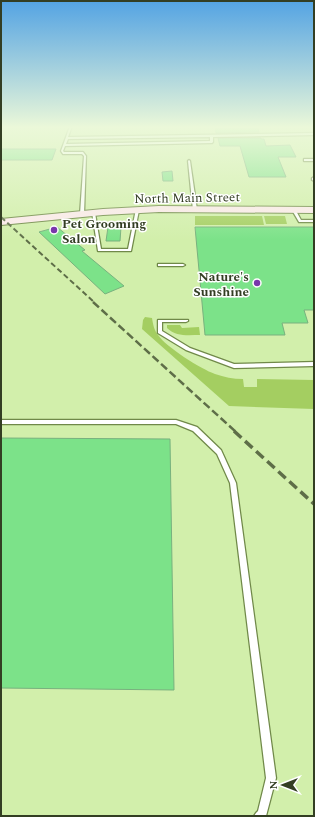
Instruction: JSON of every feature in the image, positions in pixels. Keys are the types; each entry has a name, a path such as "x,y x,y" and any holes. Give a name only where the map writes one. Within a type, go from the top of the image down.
{"main road":[{"name":"North Main Street","path":"1,222 137,210 294,210 312,208"},
{"name":"North Main Street","path":"1,218 43,215 61,216"}],"lane":[{"path":"82,214 85,164"},
{"path":"189,164 195,210"},
{"path":"93,213 99,250 130,250 137,210"},
{"path":"294,210 300,220 314,221"},
{"path":"159,265 183,266"},
{"path":"186,321 160,321 160,332 188,349 234,366 314,364"},
{"path":"1,422 176,422 196,429 219,452 233,483 272,778 262,814 259,816"}],"green space":[{"path":"195,216 262,216 264,225 195,225"},
{"path":"264,216 285,216 287,224 266,224"},
{"path":"145,317 152,318 158,335 176,351 193,363 215,374 229,378 243,379 244,387 257,387 257,379 314,380 314,409 229,406 142,329 143,320"},
{"path":"167,325 180,325 182,328 199,327 200,335 174,333 167,328"}],"building":[{"path":"245,164 281,164 286,177 249,177"},
{"path":"172,171 173,181 163,181 162,172"},
{"path":"57,227 85,250 82,251 124,286 105,294 39,232"},
{"path":"108,227 121,227 120,241 106,241"},
{"name":"Nature's Sunshine","path":"195,227 314,227 314,310 304,310 308,323 282,323 285,335 205,335"},
{"path":"1,438 170,439 174,690 1,688"}],"railway":[{"path":"1,217 95,303"},
{"path":"93,302 236,432"},
{"path":"234,431 314,504"}],"place":[{"name":"Pet Grooming Salon","path":"54,230"},
{"name":"Nature's Sunshine","path":"257,283"}]}
